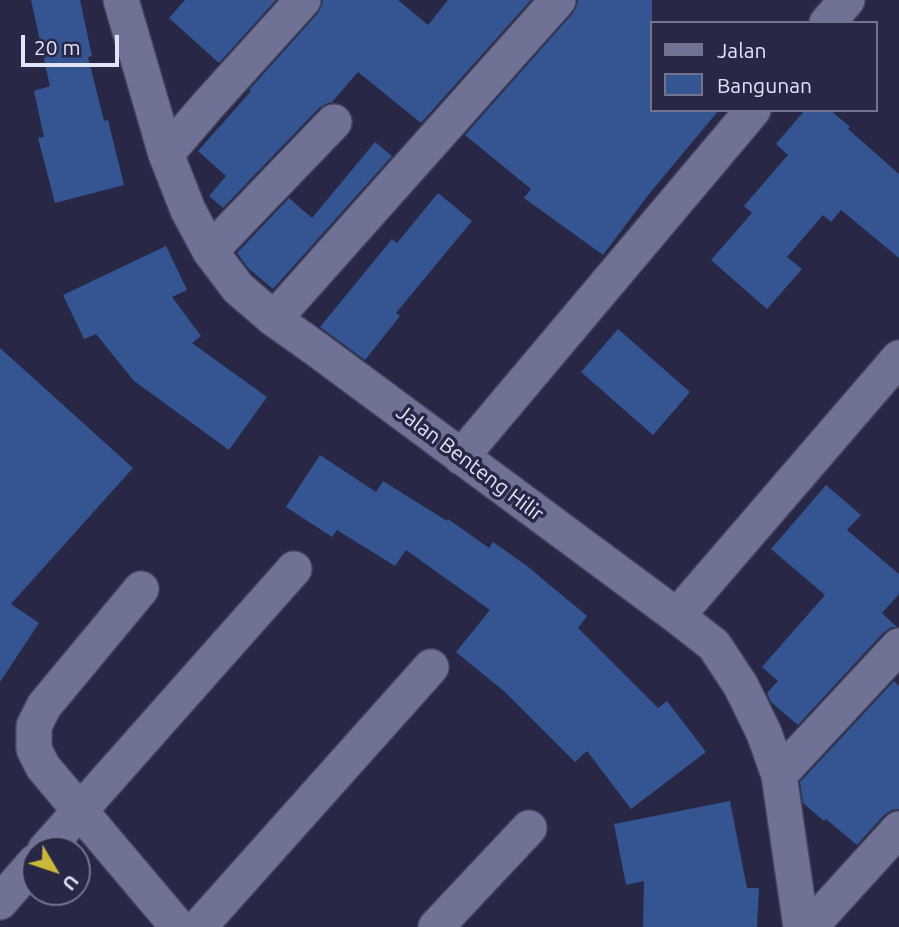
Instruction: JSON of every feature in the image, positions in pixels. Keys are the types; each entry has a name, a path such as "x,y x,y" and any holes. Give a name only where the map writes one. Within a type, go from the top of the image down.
{"street":[{"name":"Jalan Benteng Hilir","path":"121,0 166,154 188,209 210,251 239,288 274,320 714,645 741,686 764,733 779,775 802,927"},
{"path":"166,154 303,0"},
{"path":"274,320 558,0"},
{"path":"829,21 847,0"},
{"path":"461,457 751,112"},
{"path":"210,251 334,122"},
{"path":"677,616 899,358"},
{"path":"58,836 294,569"},
{"path":"141,589 44,706 34,726 34,749 43,767 178,927"},
{"path":"779,775 899,646"},
{"path":"199,927 431,667"},
{"path":"436,927 529,828"},
{"path":"810,927 899,829"},
{"path":"0,902 21,878"}],"building":[{"path":"31,0 80,0 92,56 88,57 104,121 108,120 124,185 55,203 38,138 44,137 34,91 50,86"},
{"path":"185,0 276,0 219,63 169,18"},
{"path":"323,0 398,0 428,25 448,0 531,0 421,123 358,72 332,102 319,108 223,208 209,196 226,176 198,151 318,13"},
{"path":"578,0 652,0 650,112 717,112 649,194 603,255 524,198 531,189 465,135 573,13"},
{"path":"803,112 832,112 850,127 848,129 899,174 899,258 841,210 831,222 823,215 787,257 802,269 767,309 711,260 752,213 744,206 788,155 776,144"},
{"path":"375,142 392,156 273,289 248,268 237,253 289,198 312,218"},
{"path":"438,193 472,221 396,313 400,316 365,360 320,327 392,239 397,243"},
{"path":"166,246 187,290 172,297 201,336 192,343 267,397 229,450 134,381 96,334 84,339 63,295"},
{"path":"618,329 690,392 653,435 581,372"},
{"path":"0,348 133,468 11,604 39,623 0,682"},
{"path":"320,455 376,492 383,481 447,521 448,519 489,548 493,542 527,566 587,616 578,628 658,708 667,701 706,752 631,809 587,751 575,762 505,692 456,652 490,610 406,550 395,566 337,530 332,537 286,507"},
{"path":"826,485 861,515 847,530 899,574 899,594 882,613 897,627 884,632 798,725 771,702 767,693 778,681 762,667 825,595 771,549"},
{"path":"894,681 899,686 899,809 884,815 857,845 803,803 800,782"},
{"path":"730,801 747,888 759,888 757,927 643,927 644,881 626,885 614,824"}]}
